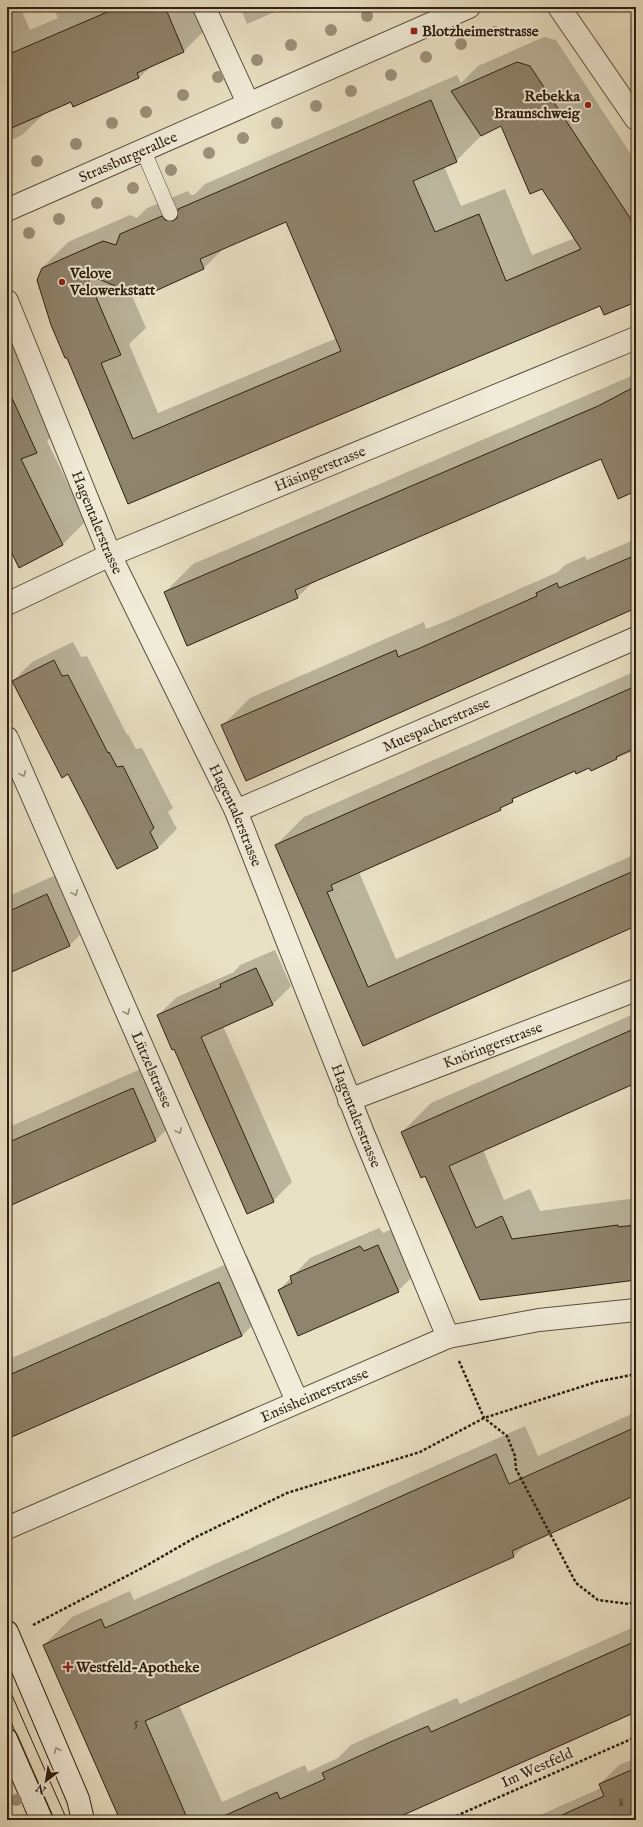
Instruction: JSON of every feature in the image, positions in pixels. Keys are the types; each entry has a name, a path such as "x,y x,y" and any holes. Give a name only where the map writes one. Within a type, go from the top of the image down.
{"street":[{"path":"204,7 248,103"},
{"name":"Strassburgerallee","path":"7,210 469,7"},
{"path":"558,7 636,119"},
{"name":"Hagentalerstrasse","path":"7,301 110,555 236,811 349,1100 448,1337"},
{"name":"Häsingerstrasse","path":"7,604 110,555 636,338"},
{"name":"Muespacherstrasse","path":"236,811 636,638"},
{"name":"Lützelstrasse","path":"7,738 297,1401"},
{"name":"Knöringerstrasse","path":"349,1100 636,990"},
{"name":"Ensisheimerstrasse","path":"7,1528 297,1401 448,1337 539,1320 636,1310"},
{"path":"8,1634 78,1798 83,1820"},
{"path":"7,1740 42,1820"}],"lane":[{"path":"143,150 170,213"}],"path":[{"path":"448,1337 484,1418 507,1436 515,1456 516,1469 576,1583 598,1600 629,1604 636,1601"},
{"path":"8,1634 144,1567 196,1537 287,1493 420,1452 484,1418 596,1382 636,1374"},
{"name":"Im Westfeld","path":"447,1820 636,1737"}],"building":[{"path":"119,7 165,7 184,52 137,73 139,78 73,107 71,102 7,130 7,55"},
{"path":"517,62 530,66 636,227 636,302 604,315 600,306 128,504 67,358 65,358 51,325 37,280 42,268 103,241 116,245 120,234 162,216 165,220 173,221 177,218 178,209 431,100 457,162 413,181 435,232 479,214 506,281 581,249 542,189 530,194 501,126 481,136 451,91","holes":["286,222 341,351 133,439 101,363 121,355 86,274 142,297 204,269 200,259"]},
{"path":"636,386 636,491 618,499 601,459 295,590 298,598 187,646 164,592 598,406"},
{"path":"7,387 37,453 21,459 63,545 19,568 7,543"},
{"path":"636,555 636,608 246,781 221,725 396,650 398,657 420,648 537,596 536,593 557,583 559,588"},
{"path":"54,660 62,676 68,675 108,753 109,752 117,767 123,766 154,828 150,832 158,848 117,869 68,774 62,778 12,681"},
{"path":"636,686 636,748 591,771 589,768 576,774 575,771 512,799 513,802 500,808 501,810 331,885 333,890 327,892 368,987 636,870 636,926 363,1046 275,845"},
{"path":"47,894 70,946 7,974 7,912"},
{"path":"256,968 273,1005 201,1037 274,1202 247,1214 174,1049 172,1050 157,1015 221,987 220,984"},
{"path":"636,1028 636,1083 449,1166 476,1228 502,1216 512,1239 618,1225 618,1227 636,1225 636,1280 480,1300 425,1176 421,1178 401,1132"},
{"path":"133,1088 156,1141 7,1207 7,1143"},
{"path":"378,1245 399,1292 298,1336 278,1290 292,1283 290,1276 360,1246 364,1251"},
{"path":"219,1282 242,1336 7,1439 7,1376"},
{"path":"636,1427 636,1495 512,1551 514,1557 145,1721 188,1820 120,1820 43,1645 101,1619 105,1628 496,1454 509,1484"},
{"path":"636,1641 636,1712 392,1820 215,1820 277,1792 280,1799 325,1779 322,1773 388,1743 428,1726 431,1732"},
{"path":"636,1768 636,1820 551,1820 604,1796 599,1784"}],"tram line":[{"path":"7,1684 67,1820"},
{"path":"7,1713 54,1820"}],"place":[{"name":"Blotzheimerstrasse","path":"414,31"},
{"name":"Rebekka Braunschweig","path":"588,105"},
{"name":"Velove Velowerkstatt","path":"62,282"},
{"name":"Westfeld-Apotheke","path":"68,1667"}]}
